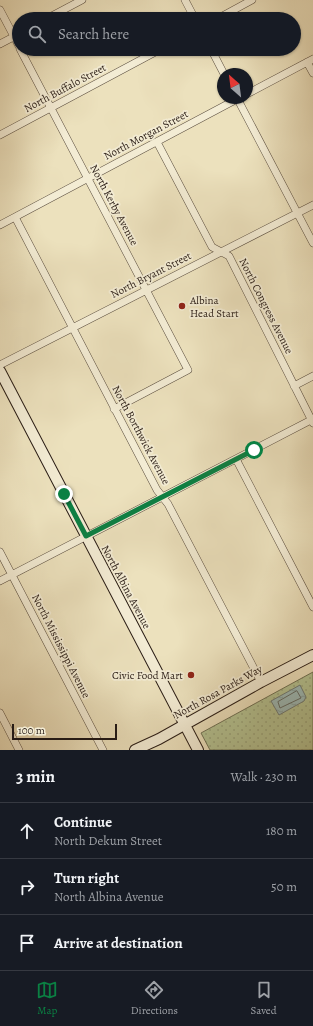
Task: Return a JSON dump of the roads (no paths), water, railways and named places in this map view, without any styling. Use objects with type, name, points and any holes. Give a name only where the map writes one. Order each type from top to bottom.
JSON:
[{"type":"street","points":[[59,12],[82,0]]},
{"type":"street","points":[[184,0],[191,12]]},
{"type":"street","points":[[230,12],[252,0]]},
{"type":"street","points":[[0,10],[12,29]]},
{"type":"street","points":[[0,44],[12,37]]},
{"type":"street","name":"North Kerby Avenue","points":[[24,56],[188,370],[114,408]]},
{"type":"street","name":"North Buffalo Street","points":[[0,135],[148,56]]},
{"type":"street","points":[[215,56],[221,68]]},
{"type":"street","points":[[253,91],[310,61],[313,73]]},
{"type":"street","name":"North Morgan Street","points":[[0,225],[227,104]]},
{"type":"street","points":[[241,104],[313,243]]},
{"type":"street","name":"North Congress Avenue","points":[[157,142],[212,247],[229,256],[312,422]]},
{"type":"street","name":"North Bryant Street","points":[[0,365],[313,205]]},
{"type":"street","name":"North Borthwick Avenue","points":[[15,218],[157,490],[171,511],[261,682]]},
{"type":"street","name":"North Albina Avenue","points":[[0,371],[198,750]]},
{"type":"street","points":[[294,386],[313,376]]},
{"type":"street","points":[[0,581],[236,459],[312,422]]},
{"type":"street","points":[[236,459],[313,607]]},
{"type":"street","name":"North Mississippi Avenue","points":[[0,552],[103,750]]},
{"type":"street","name":"North Rosa Parks Way","points":[[135,750],[313,655]]},
{"type":"street","points":[[0,713],[19,750]]},
{"type":"water","points":[[300,685],[306,697],[304,701],[279,715],[271,701]]},
{"type":"place","name":"Albina Head Start","points":[[182,306]]},
{"type":"place","name":"Civic Food Mart","points":[[191,675]]}]
